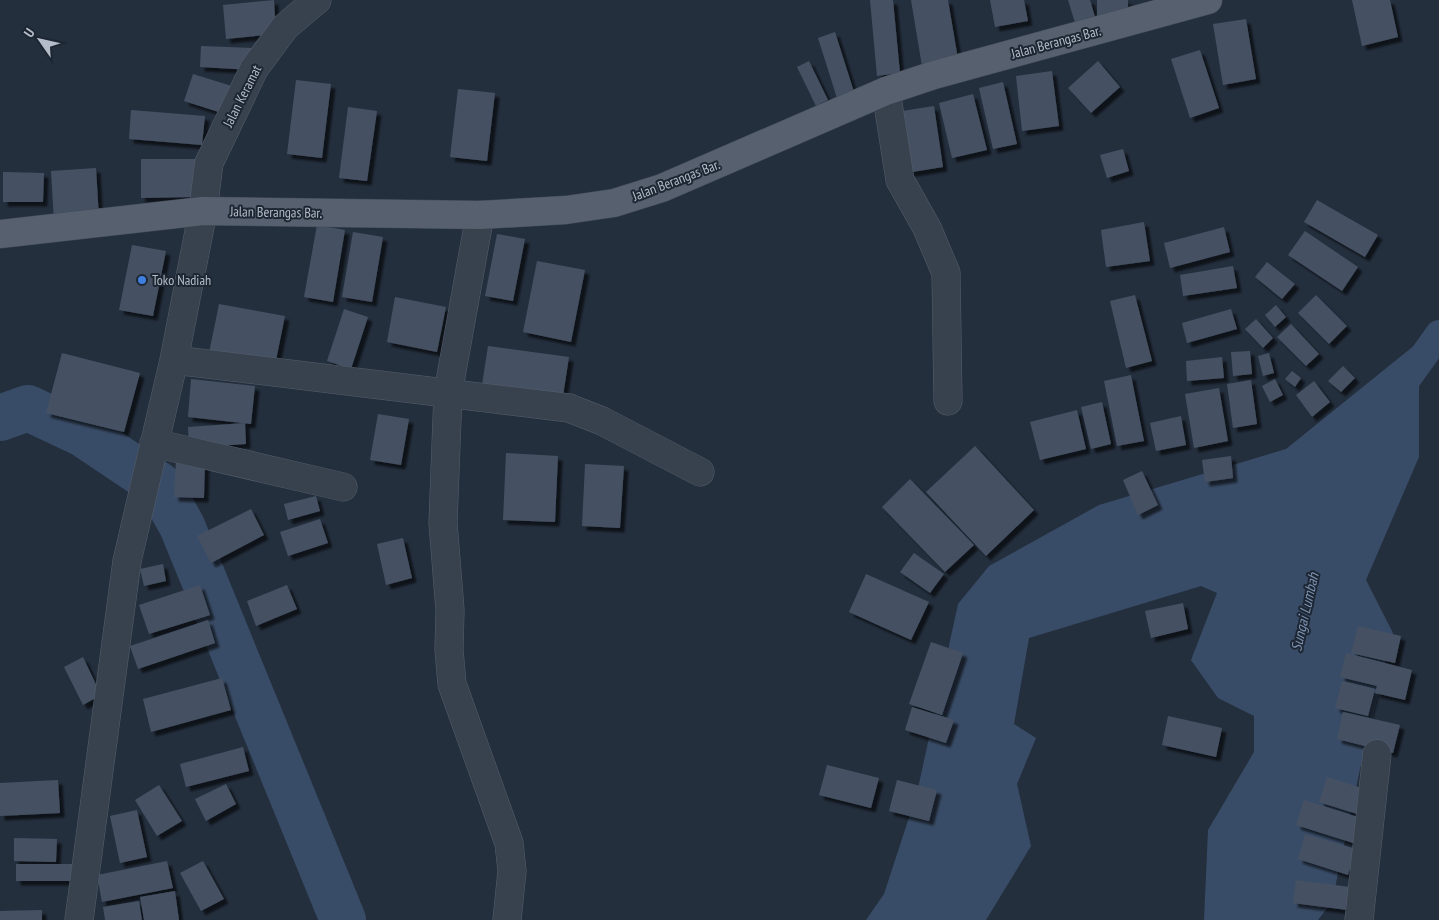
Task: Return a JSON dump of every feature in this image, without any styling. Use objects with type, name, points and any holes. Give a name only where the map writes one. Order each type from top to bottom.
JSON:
[{"type":"main road","name":"Jalan Berangas Bar.","points":[[0,234],[203,211],[480,215],[566,210],[614,203],[662,188],[886,91],[1208,0]]},
{"type":"street","name":"Jalan Keramat","points":[[79,920],[127,561],[174,360],[203,211],[209,163],[254,69],[285,27],[317,0]]},
{"type":"street","points":[[886,91],[900,180],[927,228],[946,273],[948,401]]},
{"type":"street","points":[[480,215],[448,393],[443,523],[450,610],[449,650],[452,684],[509,843],[512,871],[507,920]]},
{"type":"street","points":[[174,360],[569,408],[602,421],[700,472]]},
{"type":"street","points":[[151,456],[343,487]]},
{"type":"street","points":[[1359,920],[1377,754]]},
{"type":"water","points":[[1426,336],[1419,383],[1419,457],[1366,580],[1393,633],[1360,769],[1332,902],[1318,920],[1204,920],[1208,830],[1254,752],[1254,716],[1218,698],[1191,660],[1217,593],[1201,586],[1029,638],[1014,724],[1036,738],[1017,784],[1031,846],[986,920],[866,920],[884,894],[917,793],[958,604],[989,566],[1099,505],[1286,449]]},
{"type":"building","points":[[274,0],[276,34],[226,39],[223,5]]},
{"type":"building","points":[[870,0],[893,0],[900,73],[877,76]]},
{"type":"building","points":[[911,0],[948,0],[958,59],[922,66]]},
{"type":"building","points":[[990,0],[1024,0],[1028,21],[995,27]]},
{"type":"building","points":[[1068,0],[1090,0],[1096,20],[1076,26]]},
{"type":"building","points":[[1097,0],[1128,0],[1128,17],[1097,17]]},
{"type":"building","points":[[1352,0],[1390,0],[1398,37],[1362,46]]},
{"type":"building","points":[[1246,19],[1256,79],[1223,85],[1213,24]]},
{"type":"building","points":[[835,32],[854,92],[837,98],[818,38]]},
{"type":"building","points":[[201,46],[253,48],[252,70],[200,67]]},
{"type":"building","points":[[1200,50],[1219,108],[1190,118],[1171,59]]},
{"type":"building","points":[[809,61],[828,100],[816,106],[797,67]]},
{"type":"building","points":[[1098,61],[1120,87],[1091,113],[1068,88]]},
{"type":"building","points":[[1052,71],[1059,126],[1022,131],[1016,76]]},
{"type":"building","points":[[193,74],[238,88],[228,115],[184,101]]},
{"type":"building","points":[[296,80],[331,84],[322,158],[287,154]]},
{"type":"building","points":[[1003,82],[1017,144],[993,149],[979,88]]},
{"type":"building","points":[[458,89],[495,93],[487,161],[450,157]]},
{"type":"building","points":[[973,94],[987,150],[952,158],[939,103]]},
{"type":"building","points":[[934,106],[943,167],[900,174],[890,113]]},
{"type":"building","points":[[348,107],[377,111],[367,181],[339,178]]},
{"type":"building","points":[[131,110],[205,116],[202,145],[129,139]]},
{"type":"building","points":[[1123,149],[1129,171],[1107,178],[1100,155]]},
{"type":"building","points":[[141,159],[196,159],[195,197],[141,198]]},
{"type":"building","points":[[96,168],[99,218],[54,221],[51,171]]},
{"type":"building","points":[[3,172],[44,173],[43,202],[3,202]]},
{"type":"building","points":[[1317,200],[1378,235],[1365,257],[1304,222]]},
{"type":"building","points":[[1144,222],[1150,261],[1106,267],[1101,230]]},
{"type":"building","points":[[317,225],[345,230],[333,302],[304,297]]},
{"type":"building","points":[[1224,227],[1230,252],[1170,268],[1164,243]]},
{"type":"building","points":[[1305,231],[1358,267],[1342,291],[1288,255]]},
{"type":"building","points":[[353,232],[383,237],[372,302],[342,297]]},
{"type":"building","points":[[497,234],[525,239],[513,301],[485,296]]},
{"type":"building","name":"Toko Nadiah","points":[[132,245],[166,251],[153,316],[119,310]]},
{"type":"building","points":[[537,261],[585,270],[571,342],[523,332]]},
{"type":"building","points":[[1267,262],[1295,284],[1282,299],[1255,277]]},
{"type":"building","points":[[1233,266],[1237,288],[1183,296],[1180,275]]},
{"type":"building","points":[[1135,295],[1152,361],[1126,368],[1110,301]]},
{"type":"building","points":[[1316,295],[1347,326],[1329,344],[1298,313]]},
{"type":"building","points":[[395,297],[446,307],[437,352],[387,342]]},
{"type":"building","points":[[219,304],[285,316],[274,370],[208,358]]},
{"type":"building","points":[[1276,305],[1286,317],[1275,327],[1265,315]]},
{"type":"building","points":[[344,309],[368,317],[351,369],[327,361]]},
{"type":"building","points":[[1231,309],[1237,329],[1187,343],[1182,323]]},
{"type":"building","points":[[1256,319],[1273,338],[1263,348],[1245,329]]},
{"type":"building","points":[[1291,324],[1319,354],[1306,366],[1277,337]]},
{"type":"building","points":[[488,346],[569,357],[563,396],[482,385]]},
{"type":"building","points":[[1250,351],[1252,374],[1233,376],[1231,352]]},
{"type":"building","points":[[62,353],[140,373],[124,432],[46,413]]},
{"type":"building","points":[[1269,353],[1274,373],[1263,376],[1258,356]]},
{"type":"building","points":[[1222,357],[1224,378],[1187,381],[1186,361]]},
{"type":"building","points":[[1343,366],[1355,378],[1341,392],[1328,381]]},
{"type":"building","points":[[1292,371],[1301,378],[1295,387],[1285,379]]},
{"type":"building","points":[[1131,375],[1144,441],[1117,446],[1104,381]]},
{"type":"building","points":[[191,379],[255,386],[251,424],[188,417]]},
{"type":"building","points":[[1275,379],[1283,395],[1270,402],[1262,386]]},
{"type":"building","points":[[1251,380],[1257,424],[1233,428],[1227,384]]},
{"type":"building","points":[[1314,381],[1330,402],[1312,417],[1296,395]]},
{"type":"building","points":[[1219,388],[1228,441],[1194,448],[1185,394]]},
{"type":"building","points":[[1102,402],[1111,444],[1091,449],[1081,407]]},
{"type":"building","points":[[1077,410],[1086,449],[1040,460],[1030,422]]},
{"type":"building","points":[[378,414],[409,419],[401,465],[370,460]]},
{"type":"building","points":[[1181,416],[1186,445],[1156,451],[1150,423]]},
{"type":"building","points":[[245,423],[246,444],[189,448],[188,427]]},
{"type":"building","points":[[975,446],[1034,510],[986,556],[926,492]]},
{"type":"building","points":[[506,453],[558,456],[555,522],[503,520]]},
{"type":"building","points":[[1231,456],[1233,478],[1205,482],[1202,460]]},
{"type":"building","points":[[176,460],[205,461],[204,498],[174,497]]},
{"type":"building","points":[[585,464],[624,466],[620,528],[582,526]]},
{"type":"building","points":[[1142,471],[1158,505],[1138,515],[1123,480]]},
{"type":"building","points":[[910,479],[974,545],[945,572],[882,507]]},
{"type":"building","points":[[316,496],[320,511],[288,520],[284,504]]},
{"type":"building","points":[[251,509],[264,535],[211,563],[197,536]]},
{"type":"building","points":[[320,519],[328,543],[288,556],[280,532]]},
{"type":"building","points":[[403,538],[412,578],[386,585],[377,544]]},
{"type":"building","points":[[914,553],[944,574],[930,593],[900,572]]},
{"type":"building","points":[[163,564],[166,581],[144,586],[140,569]]},
{"type":"building","points":[[866,574],[929,602],[911,640],[849,612]]},
{"type":"building","points":[[200,585],[210,615],[149,634],[139,605]]},
{"type":"building","points":[[287,585],[297,609],[256,626],[247,601]]},
{"type":"building","points":[[1183,603],[1188,629],[1151,638],[1145,611]]},
{"type":"building","points":[[208,620],[215,643],[138,669],[130,646]]},
{"type":"building","points":[[1358,626],[1401,636],[1395,663],[1351,653]]},
{"type":"building","points":[[931,642],[963,653],[942,715],[909,704]]},
{"type":"building","points":[[1346,653],[1412,670],[1405,700],[1375,693],[1377,686],[1340,677]]},
{"type":"building","points":[[83,657],[101,695],[83,705],[64,667]]},
{"type":"building","points":[[222,678],[231,710],[151,732],[143,699]]},
{"type":"building","points":[[1342,681],[1375,689],[1368,716],[1335,708]]},
{"type":"building","points":[[912,707],[954,720],[946,743],[905,730]]},
{"type":"building","points":[[1343,712],[1400,725],[1393,753],[1337,739]]},
{"type":"building","points":[[1168,716],[1222,728],[1216,757],[1162,745]]},
{"type":"building","points":[[243,747],[249,771],[186,787],[180,764]]},
{"type":"building","points":[[827,765],[879,778],[871,808],[819,795]]},
{"type":"building","points":[[1327,777],[1368,790],[1360,815],[1319,802]]},
{"type":"building","points":[[58,780],[60,813],[0,816],[0,783]]},
{"type":"building","points":[[897,780],[937,790],[929,821],[889,811]]},
{"type":"building","points":[[226,784],[236,804],[206,821],[195,799]]},
{"type":"building","points":[[159,785],[182,821],[157,836],[135,800]]},
{"type":"building","points":[[1304,800],[1361,818],[1353,843],[1296,825]]},
{"type":"building","points":[[137,810],[147,857],[120,863],[110,816]]},
{"type":"building","points":[[1305,834],[1356,849],[1348,875],[1298,859]]},
{"type":"building","points":[[14,838],[57,839],[56,862],[14,861]]},
{"type":"building","points":[[167,861],[173,888],[102,902],[97,875]]},
{"type":"building","points":[[203,861],[224,899],[201,911],[180,873]]},
{"type":"building","points":[[16,864],[73,864],[72,881],[16,881]]},
{"type":"building","points":[[1296,880],[1350,887],[1347,910],[1293,903]]},
{"type":"building","points":[[175,891],[179,920],[144,920],[140,897]]},
{"type":"building","points":[[139,901],[142,920],[105,920],[103,907]]},
{"type":"building","points":[[42,910],[42,920],[0,920],[0,911]]},
{"type":"waterway","name":"Sungai Lumbah","points":[[1402,386],[1439,334]]},
{"type":"waterway","points":[[0,418],[28,408],[83,434],[159,485],[182,526],[343,920]]},
{"type":"place","name":"Toko Nadiah","points":[[142,280]]}]
